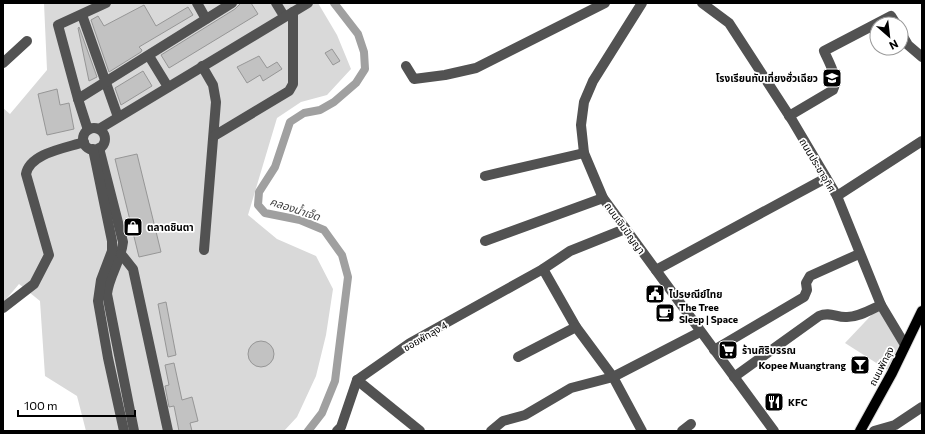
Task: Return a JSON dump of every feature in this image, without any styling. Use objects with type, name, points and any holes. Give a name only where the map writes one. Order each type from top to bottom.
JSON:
[{"type":"main road","name":"ถนนพัทลุง","points":[[860,431],[922,311]]},
{"type":"street","points":[[88,130],[58,25],[106,3]]},
{"type":"street","points":[[197,3],[206,19]]},
{"type":"street","points":[[78,99],[232,3]]},
{"type":"street","points":[[214,136],[289,91],[293,84],[289,14],[276,3]]},
{"type":"street","points":[[98,129],[105,136],[104,143],[96,149],[87,147],[84,142],[84,135],[88,130],[98,129],[308,3]]},
{"type":"street","points":[[406,66],[414,79],[446,75],[476,68],[604,3]]},
{"type":"street","name":"ถนนเจิมปัญญา","points":[[642,3],[593,82],[584,102],[581,126],[584,153],[603,198],[624,229],[656,270],[774,431]]},
{"type":"street","name":"ถนนประชาอุทิศ","points":[[702,3],[730,23],[789,116],[837,196],[847,217],[859,254],[881,305],[905,345]]},
{"type":"street","points":[[82,15],[104,82],[118,117]]},
{"type":"street","points":[[789,116],[833,90],[836,85],[824,51],[869,27]]},
{"type":"street","points":[[3,63],[27,41]]},
{"type":"street","points":[[909,46],[922,57]]},
{"type":"street","points":[[149,56],[168,87]]},
{"type":"street","points":[[202,66],[213,85],[216,102],[204,250]]},
{"type":"street","points":[[837,196],[922,141]]},
{"type":"street","points":[[3,308],[34,284],[42,273],[50,255],[26,174],[28,168],[31,163],[45,155],[84,142]]},
{"type":"street","points":[[96,149],[123,242],[121,254],[106,278]]},
{"type":"street","points":[[96,149],[112,241],[112,251],[106,278],[98,302],[134,431]]},
{"type":"street","points":[[485,176],[584,153]]},
{"type":"street","points":[[656,270],[826,178]]},
{"type":"street","points":[[485,241],[603,198]]},
{"type":"street","name":"ซอยพัทลุง 4","points":[[357,380],[410,343],[544,270],[570,251],[624,229]]},
{"type":"street","points":[[121,254],[133,269],[168,431]]},
{"type":"street","points":[[714,350],[804,297],[806,283],[810,276],[859,254]]},
{"type":"street","points":[[544,270],[576,327],[612,377],[642,431]]},
{"type":"street","points":[[734,378],[825,313],[845,318],[853,317],[881,305]]},
{"type":"street","points":[[518,356],[576,327]]},
{"type":"street","points":[[491,431],[504,421],[524,415],[571,388],[612,377],[700,332]]},
{"type":"street","points":[[113,356],[124,431]]},
{"type":"street","points":[[337,431],[341,427],[357,380],[420,431]]},
{"type":"street","points":[[875,431],[895,425],[922,407]]},
{"type":"street","points":[[682,431],[691,424]]},
{"type":"shaded area","name":"ตลาดชินตา","points":[[44,3],[318,3],[337,35],[351,69],[327,95],[301,102],[277,118],[248,215],[277,239],[316,256],[333,289],[326,335],[316,376],[297,417],[284,431],[86,431],[77,396],[45,376],[40,301],[19,284],[3,303],[3,108],[10,114],[47,70]]},
{"type":"shaded area","points":[[881,305],[905,345],[892,373],[845,343]]},
{"type":"building","points":[[241,3],[251,3],[258,14],[169,68],[161,55],[235,9]]},
{"type":"building","points":[[144,5],[156,26],[188,7],[193,15],[139,47],[142,50],[141,52],[109,72],[91,20],[98,16],[104,26]]},
{"type":"building","points":[[79,27],[97,77],[89,81],[78,28]]},
{"type":"building","points":[[332,49],[340,61],[333,65],[325,53]]},
{"type":"building","points":[[259,56],[267,68],[277,62],[282,69],[263,81],[260,75],[247,83],[237,67]]},
{"type":"building","points":[[143,71],[152,86],[121,105],[115,88]]},
{"type":"building","points":[[57,89],[60,105],[69,103],[74,129],[47,135],[38,94]]},
{"type":"building","points":[[137,154],[161,252],[139,257],[115,159]]},
{"type":"building","points":[[166,302],[176,355],[168,357],[158,304]]},
{"type":"building","points":[[261,341],[270,345],[274,354],[270,363],[261,367],[252,363],[248,354],[252,345]]},
{"type":"building","points":[[174,363],[182,400],[192,397],[198,421],[190,423],[192,431],[179,431],[174,406],[169,407],[165,386],[169,385],[165,365]]},
{"type":"waterway","name":"คลองน้ำเจ็ด","points":[[308,431],[322,413],[335,381],[348,277],[342,255],[324,230],[300,220],[265,213],[258,205],[259,192],[275,167],[290,122],[304,113],[320,110],[334,102],[356,83],[365,69],[364,52],[358,34],[334,3]]},
{"type":"place","name":"โรงเรียนทับเที่ยงฮั่วเฉียว","points":[[832,78]]},
{"type":"place","name":"ตลาดชินตา","points":[[133,227]]},
{"type":"place","name":"ไปรษณีย์ไทย","points":[[655,294]]},
{"type":"place","name":"The Tree Sleep | Space","points":[[665,313]]},
{"type":"place","name":"ร้านศิริบรรณ","points":[[728,350]]},
{"type":"place","name":"Kopee Muangtrang","points":[[860,365]]},
{"type":"place","name":"KFC","points":[[774,402]]}]
